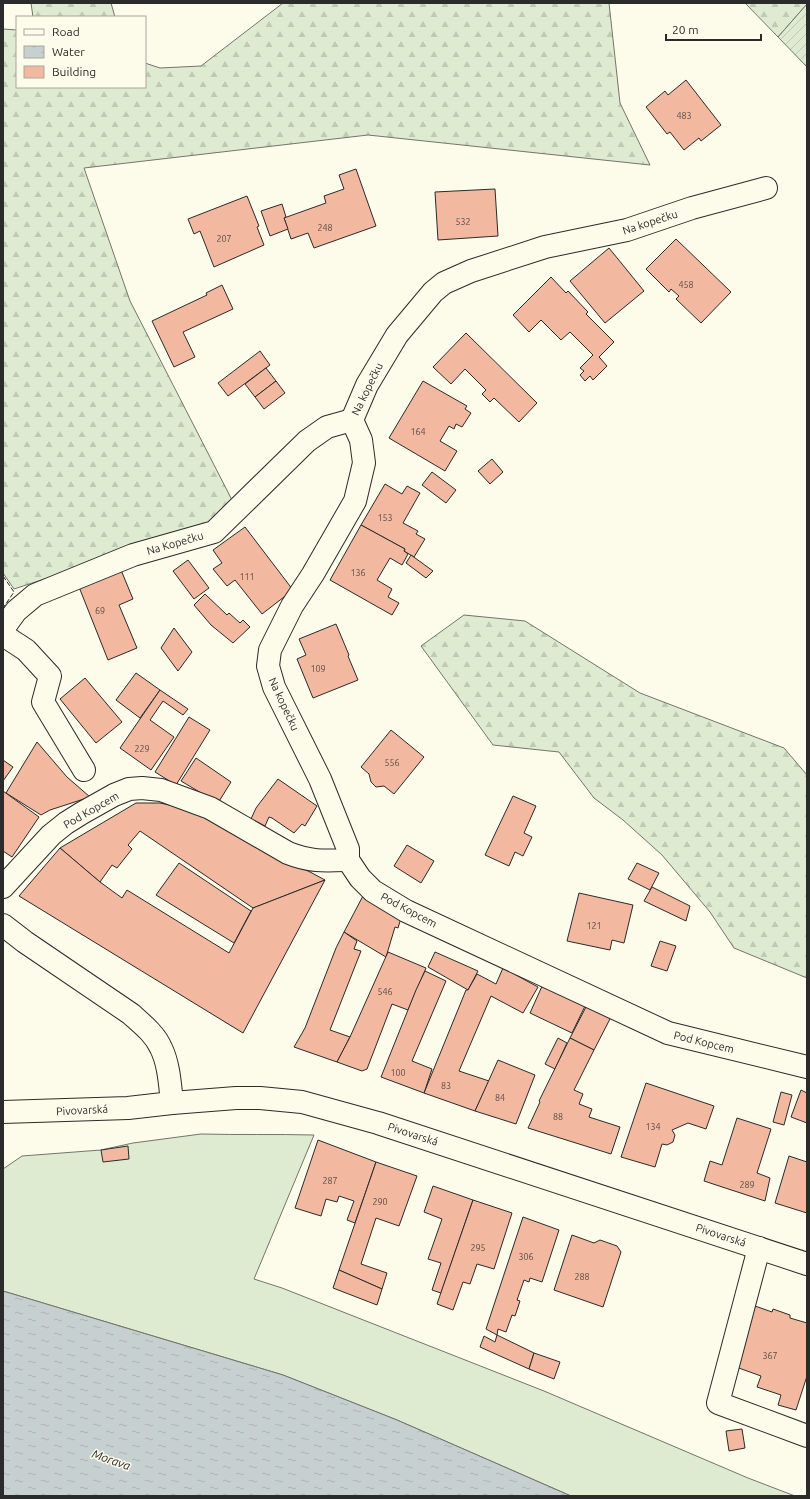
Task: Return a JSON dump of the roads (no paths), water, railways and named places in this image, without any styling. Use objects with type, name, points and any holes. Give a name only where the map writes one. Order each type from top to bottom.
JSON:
[{"type":"street","name":"Na kopečku","points":[[348,860],[348,849],[320,779],[274,687],[268,666],[270,650],[292,606],[313,574],[355,502],[364,463],[361,440],[352,420],[367,385],[397,335],[433,292],[444,283],[471,271],[545,247],[627,230],[692,208],[766,188]]},
{"type":"street","name":"Na Kopečku","points":[[3,629],[16,611],[35,595],[133,556],[214,532],[307,441],[327,427],[352,420]]},
{"type":"street","points":[[3,635],[26,650],[50,676],[43,702],[84,770]]},
{"type":"street","name":"Pod Kopcem","points":[[3,887],[41,844],[66,823],[114,795],[129,789],[142,788],[161,790],[210,808],[288,853],[302,858],[320,861],[348,860],[360,878],[373,891],[406,911],[668,1033],[807,1067]]},
{"type":"street","points":[[3,925],[25,942],[131,1014],[144,1026],[162,1048],[166,1061],[172,1103]]},
{"type":"street","name":"Pivovarská","points":[[3,1112],[128,1108],[236,1098],[260,1098],[302,1102],[386,1125],[807,1264]]},
{"type":"street","points":[[759,1248],[718,1403],[807,1436]]},
{"type":"water","name":"Morava","points":[[3,1291],[283,1375],[397,1420],[571,1496],[3,1496]]}]
